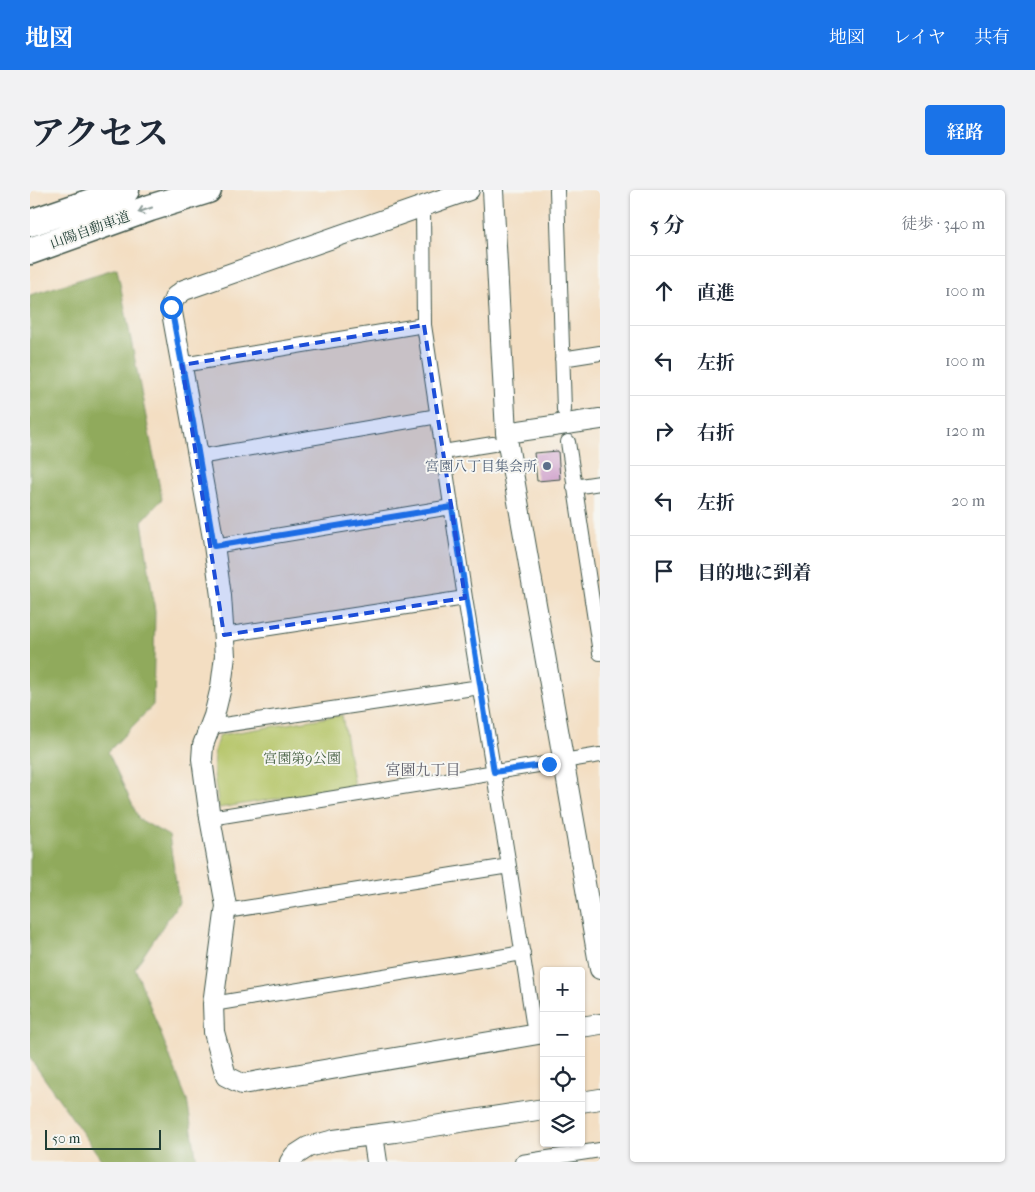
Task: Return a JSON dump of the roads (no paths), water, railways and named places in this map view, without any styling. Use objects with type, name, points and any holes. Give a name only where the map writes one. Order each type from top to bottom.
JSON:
[{"type":"highway","name":"山陽自動車道","points":[[30,223],[126,190]]},
{"type":"highway","name":"山陽自動車道","points":[[30,251],[150,208],[208,190]]},
{"type":"street","points":[[423,206],[424,325],[465,598],[523,953],[539,1034],[242,1084],[226,1076],[214,1032],[213,1004],[226,906],[210,818],[202,759],[202,745],[210,727],[221,687],[225,656],[221,596],[199,457],[171,307],[175,297],[184,290],[423,206],[469,190]]},
{"type":"street","points":[[493,190],[503,399],[500,438],[564,761],[600,969]]},
{"type":"street","points":[[557,190],[564,410]]},
{"type":"street","points":[[182,365],[424,325]]},
{"type":"street","points":[[562,359],[600,353]]},
{"type":"street","points":[[199,457],[438,416]]},
{"type":"street","points":[[443,452],[500,438],[600,418]]},
{"type":"street","points":[[568,442],[574,488],[594,573],[600,653]]},
{"type":"street","points":[[574,488],[600,483]]},
{"type":"street","points":[[214,546],[452,507]]},
{"type":"street","points":[[224,635],[465,598]]},
{"type":"street","points":[[210,727],[480,687]]},
{"type":"street","points":[[210,818],[600,755]]},
{"type":"street","points":[[226,911],[509,866]]},
{"type":"street","points":[[213,1004],[523,953]]},
{"type":"street","points":[[585,1026],[600,1024]]},
{"type":"street","points":[[585,1101],[600,1099]]},
{"type":"street","points":[[290,1162],[294,1156],[308,1147],[334,1140],[540,1110]]},
{"type":"street","points":[[373,1134],[377,1162]]},
{"type":"street","points":[[522,1162],[600,1150]]},
{"type":"place","name":"宮園八丁目集会所","points":[[547,466]]},
{"type":"district","name":"宮園九丁目","points":[[423,770]]},
{"type":"park label","name":"宮園第9公園","points":[[302,758]]}]
